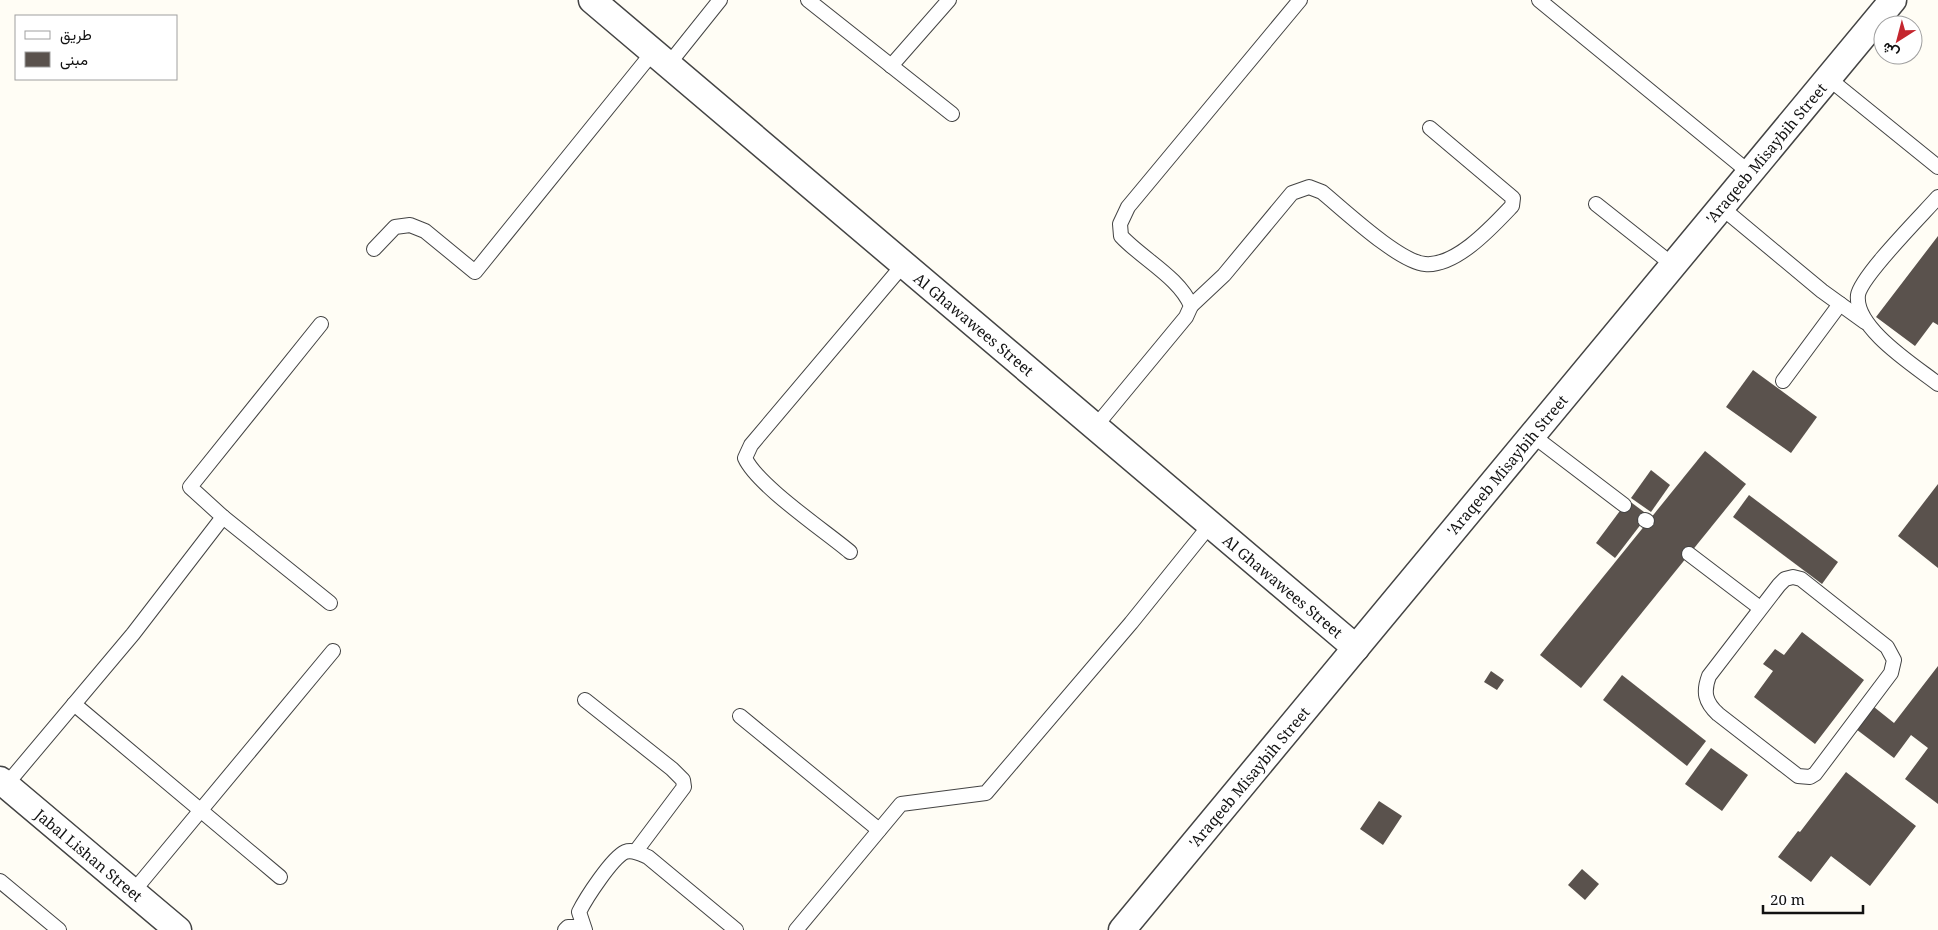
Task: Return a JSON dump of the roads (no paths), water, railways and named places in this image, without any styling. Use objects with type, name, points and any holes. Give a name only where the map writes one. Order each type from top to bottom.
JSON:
[{"type":"street","name":"Al Ghawawees Street","points":[[592,0],[1356,648]]},
{"type":"street","name":"'Araqeeb Misaybih Street","points":[[1122,930],[1893,0]]},
{"type":"street","name":"Jabal Lishan Street","points":[[3,783],[178,930]]},
{"type":"lane","points":[[374,249],[395,227],[410,225],[425,230],[474,272],[661,59],[720,0]]},
{"type":"lane","points":[[808,0],[952,114]]},
{"type":"lane","points":[[891,66],[949,0]]},
{"type":"lane","points":[[1191,306],[1188,298],[1178,286],[1121,236],[1120,224],[1128,207],[1300,0]]},
{"type":"lane","points":[[1539,0],[1750,173]]},
{"type":"lane","points":[[1828,78],[1938,167]]},
{"type":"lane","points":[[1095,427],[1186,317],[1191,306],[1224,275],[1292,193],[1309,187],[1322,192],[1408,259],[1426,265],[1445,260],[1465,250],[1512,206],[1513,198],[1430,128]]},
{"type":"lane","points":[[1868,324],[1860,310],[1858,294],[1867,278],[1938,197]]},
{"type":"lane","points":[[1596,204],[1673,266]]},
{"type":"lane","points":[[1721,207],[1840,304],[1868,324],[1891,348],[1938,384]]},
{"type":"lane","points":[[850,552],[769,487],[750,468],[745,458],[751,445],[903,265]]},
{"type":"lane","points":[[1783,381],[1840,304]]},
{"type":"lane","points":[[321,324],[190,488],[330,603]]},
{"type":"lane","points":[[1532,435],[1624,505]]},
{"type":"lane","points":[[3,783],[74,704],[133,634],[223,517]]},
{"type":"lane","points":[[796,930],[901,804],[986,793],[1131,623],[1210,525]]},
{"type":"lane","points":[[1689,554],[1760,608]]},
{"type":"lane","points":[[1793,577],[1801,579],[1892,653],[1894,667],[1891,673],[1815,774],[1810,777],[1798,776],[1718,714],[1705,697],[1705,686],[1709,676],[1760,608],[1785,579],[1793,577]]},
{"type":"lane","points":[[132,893],[333,651]]},
{"type":"lane","points":[[585,700],[672,769],[682,780],[684,787],[675,801],[636,851]]},
{"type":"lane","points":[[74,704],[280,877]]},
{"type":"lane","points":[[740,716],[879,830]]},
{"type":"lane","points":[[565,930],[568,928],[584,928],[579,912],[585,901],[614,863],[625,852],[636,851],[648,856],[736,930]]},
{"type":"lane","points":[[0,881],[59,930]]}]
